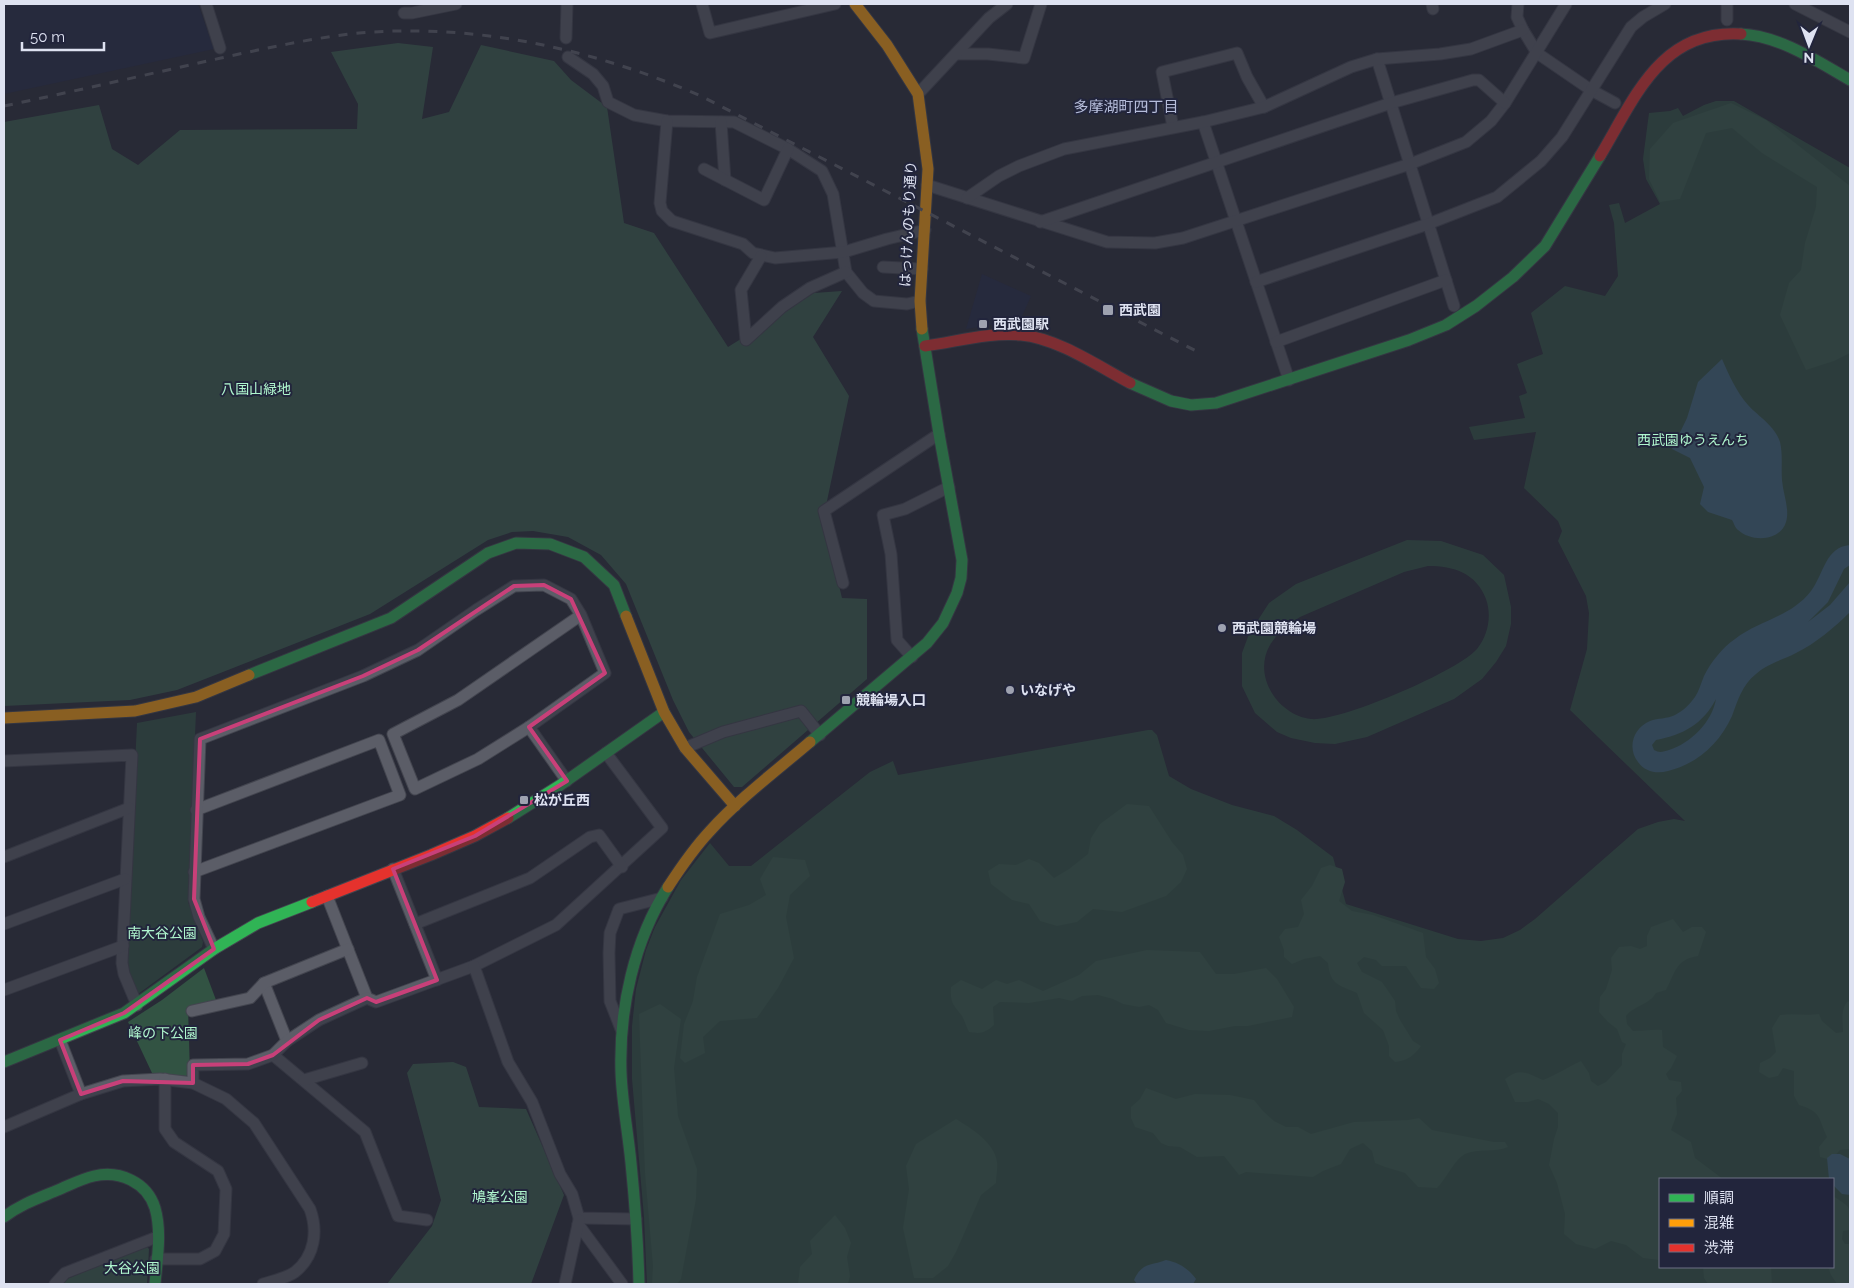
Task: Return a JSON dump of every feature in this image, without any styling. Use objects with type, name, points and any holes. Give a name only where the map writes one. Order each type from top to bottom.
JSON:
[{"type":"street","points":[[206,4],[220,48]]},
{"type":"street","points":[[404,13],[456,4]]},
{"type":"street","points":[[566,4],[566,38]]},
{"type":"street","points":[[702,4],[710,33],[835,4]]},
{"type":"street","name":"はっけんのもり通り","points":[[639,1284],[636,1219],[622,1083],[622,1031],[628,982],[644,932],[681,867],[707,833],[927,643],[940,628],[951,609],[960,585],[961,554],[921,321],[920,301],[928,169],[918,94],[888,45],[855,4]]},
{"type":"street","points":[[918,94],[989,18],[1007,4]]},
{"type":"street","points":[[956,54],[988,54],[1024,58],[1041,4]]},
{"type":"street","points":[[1518,4],[1517,18],[1537,53],[1591,90],[1615,103]]},
{"type":"street","points":[[927,185],[1107,242],[1140,244],[1176,239],[1410,164],[1466,142],[1491,122],[1505,103],[1566,4]]},
{"type":"street","points":[[1256,282],[1468,210],[1497,197],[1541,161],[1562,137],[1631,27],[1643,16],[1665,4]]},
{"type":"street","points":[[1727,4],[1727,20]]},
{"type":"street","points":[[1795,4],[1818,9],[1850,32]]},
{"type":"street","points":[[967,198],[999,176],[1042,157],[1089,144],[1203,122],[1264,107],[1351,68],[1377,59],[1440,54],[1471,49],[1523,30]]},
{"type":"street","points":[[925,346],[1004,334],[1034,336],[1161,398],[1191,405],[1222,401],[1409,340],[1446,325],[1476,306],[1513,278],[1544,246],[1556,230],[1650,73],[1661,60],[1679,46],[1700,35],[1712,32],[1749,32],[1773,40],[1850,80]]},
{"type":"street","points":[[1173,127],[1162,72],[1237,54],[1247,77],[1264,107]]},
{"type":"street","points":[[568,57],[593,74],[603,86],[608,102],[634,115],[667,122],[734,122],[788,149],[822,171],[833,194],[846,272],[862,293],[874,301],[907,304],[920,301]]},
{"type":"street","points":[[1377,59],[1454,306]]},
{"type":"street","points":[[1040,222],[1391,103],[1473,80],[1479,80],[1505,103]]},
{"type":"street","points":[[667,122],[660,203],[662,211],[672,221],[744,244],[753,253],[761,256],[775,258],[844,252],[925,230]]},
{"type":"street","points":[[720,122],[725,180]]},
{"type":"street","points":[[1203,122],[1289,380]]},
{"type":"street","points":[[704,169],[764,200],[788,149]]},
{"type":"street","points":[[761,256],[741,290],[746,340],[782,307],[810,288],[846,272]]},
{"type":"street","points":[[883,267],[922,269]]},
{"type":"street","points":[[1276,342],[1446,280]]},
{"type":"street","points":[[843,583],[824,511],[939,434]]},
{"type":"street","points":[[912,656],[897,640],[891,554],[882,515],[905,508],[949,487]]},
{"type":"street","points":[[4,718],[135,712],[196,697],[391,618],[488,553],[516,543],[550,544],[584,557],[614,585],[664,712],[686,748],[736,806]]},
{"type":"street","points":[[214,949],[199,917],[194,899],[200,739],[363,676],[410,654],[514,586],[544,586],[571,599],[581,615],[605,672],[529,727],[478,758],[415,789],[393,734],[458,700],[581,615]]},
{"type":"street","points":[[686,748],[723,732],[801,711],[820,735]]},
{"type":"street","points":[[4,1062],[118,1016],[137,1005],[214,949],[258,923],[474,836],[534,803],[664,712]]},
{"type":"street","points":[[529,727],[567,781]]},
{"type":"street","points":[[194,872],[400,795],[379,740],[196,810]]},
{"type":"street","points":[[326,896],[367,998],[376,1002],[474,966],[556,925],[622,867],[662,828],[606,753]]},
{"type":"street","points":[[4,761],[132,755],[123,946],[124,974],[137,1005]]},
{"type":"street","points":[[4,857],[129,808]]},
{"type":"street","points":[[415,924],[530,878],[590,836],[599,835],[622,867]]},
{"type":"street","points":[[393,869],[437,980]]},
{"type":"street","points":[[4,924],[125,880]]},
{"type":"street","points":[[622,1031],[610,1001],[610,933],[619,909],[662,898]]},
{"type":"street","points":[[4,990],[123,946]]},
{"type":"street","points":[[192,1011],[250,998],[264,983],[348,949]]},
{"type":"street","points":[[474,966],[508,1062],[532,1102],[560,1174],[572,1194],[579,1221],[622,1284]]},
{"type":"street","points":[[264,983],[287,1041]]},
{"type":"street","points":[[193,1083],[193,1065],[248,1064],[273,1055],[287,1041],[319,1020],[367,998]]},
{"type":"street","points":[[60,1040],[81,1094]]},
{"type":"street","points":[[273,1055],[365,1132],[398,1216],[427,1220]]},
{"type":"street","points":[[304,1080],[362,1063]]},
{"type":"street","points":[[4,1127],[81,1094],[123,1080],[165,1080],[193,1083],[226,1099],[254,1123],[310,1209],[314,1222],[315,1236],[310,1255],[295,1273],[263,1284]]},
{"type":"street","points":[[156,1259],[200,1259],[215,1251],[224,1234],[226,1189],[218,1171],[174,1142],[165,1129],[165,1080]]},
{"type":"street","points":[[4,1218],[20,1204],[96,1174],[122,1175],[133,1181],[152,1200],[157,1214],[155,1284]]},
{"type":"street","points":[[579,1221],[636,1219]]},
{"type":"street","points":[[565,1284],[579,1221]]},
{"type":"street","points":[[55,1284],[65,1272],[157,1237]]},
{"type":"highlighted area","points":[[544,585],[571,599],[605,673],[529,727],[567,781],[475,836],[393,869],[437,980],[376,1002],[367,998],[319,1020],[273,1055],[248,1064],[193,1065],[193,1083],[123,1081],[81,1094],[60,1040],[124,1013],[214,949],[194,899],[200,739],[363,676],[418,650],[514,586]]},
{"type":"shaded area","points":[[4,4],[198,4],[214,49],[4,94]]},
{"type":"shaded area","points":[[982,274],[1031,296],[1019,323],[1004,323],[966,329]]},
{"type":"shaded area","points":[[1722,359],[1740,394],[1748,405],[1771,426],[1780,442],[1782,480],[1787,517],[1783,529],[1765,538],[1750,537],[1737,529],[1732,520],[1708,512],[1700,504],[1704,487],[1690,458],[1672,449],[1687,418],[1698,382]]},
{"type":"shaded area","points":[[1850,545],[1850,565],[1844,569],[1828,602],[1808,622],[1830,605],[1850,582],[1850,612],[1811,645],[1765,667],[1751,678],[1741,693],[1727,726],[1714,743],[1698,758],[1679,768],[1664,772],[1656,772],[1644,768],[1635,757],[1632,745],[1639,728],[1650,721],[1675,715],[1686,707],[1695,697],[1704,676],[1721,651],[1745,633],[1785,613],[1803,600],[1811,591],[1830,556],[1842,547]],"holes":[[[1716,699],[1714,708],[1705,723],[1685,742],[1665,751],[1659,752],[1654,750],[1652,745],[1656,740],[1675,735],[1691,727],[1705,715]]]},
{"type":"shaded area","points":[[1832,1154],[1840,1154],[1850,1159],[1850,1195],[1842,1194],[1834,1186],[1834,1178],[1829,1178],[1827,1158]]},
{"type":"shaded area","points":[[1166,1260],[1187,1269],[1196,1279],[1193,1284],[1137,1284],[1134,1280],[1144,1267]]},
{"type":"green space","name":"八国山緑地","points":[[398,43],[433,47],[422,119],[449,112],[481,45],[554,61],[571,80],[607,107],[624,223],[654,233],[728,347],[814,293],[842,291],[813,337],[849,396],[823,520],[842,598],[867,599],[867,679],[742,787],[734,787],[689,732],[673,700],[626,584],[601,555],[568,537],[533,531],[512,532],[488,540],[370,614],[177,690],[130,700],[4,706],[4,122],[99,105],[112,149],[138,165],[180,130],[357,129],[358,104],[331,52]]},
{"type":"green space","name":"西武園ゆうえんち","points":[[1716,101],[1734,101],[1850,168],[1850,1284],[647,1284],[644,1217],[632,1079],[632,1026],[636,989],[646,950],[655,927],[681,880],[710,843],[729,866],[751,866],[870,772],[893,761],[898,775],[1152,730],[1157,735],[1169,776],[1191,789],[1232,805],[1274,816],[1297,830],[1333,857],[1346,904],[1458,939],[1481,941],[1503,938],[1520,930],[1638,829],[1674,819],[1685,821],[1570,710],[1587,649],[1589,613],[1586,596],[1558,541],[1562,531],[1558,521],[1524,488],[1536,432],[1474,440],[1469,427],[1525,418],[1519,396],[1527,393],[1517,364],[1543,354],[1531,313],[1565,286],[1605,296],[1618,276],[1614,223],[1609,205],[1619,203],[1625,223],[1660,204],[1646,179],[1643,159],[1649,113],[1670,111],[1678,108],[1683,116]]},
{"type":"green space","points":[[1731,103],[1766,120],[1850,186],[1850,353],[1834,361],[1806,370],[1780,315],[1789,283],[1801,270],[1805,243],[1816,207],[1817,187],[1762,153],[1732,128],[1706,133],[1680,199],[1660,202],[1649,179],[1650,149],[1673,123]]},
{"type":"green space","points":[[1407,540],[1441,541],[1483,555],[1504,575],[1511,607],[1511,624],[1506,646],[1482,679],[1454,699],[1367,737],[1335,744],[1315,743],[1291,738],[1277,732],[1255,713],[1242,686],[1242,653],[1249,634],[1269,603],[1296,584]],"holes":[[[1428,566],[1438,566],[1463,573],[1470,577],[1482,590],[1488,605],[1489,619],[1484,638],[1477,649],[1447,670],[1424,682],[1371,704],[1326,718],[1311,719],[1299,716],[1279,702],[1271,692],[1266,681],[1264,669],[1265,657],[1270,645],[1284,629],[1300,617],[1404,572]]]},
{"type":"green space","name":"南大谷公園","points":[[196,712],[188,902],[203,942],[202,947],[138,994],[128,972],[126,962],[137,723]]},
{"type":"green space","points":[[1127,804],[1149,806],[1172,842],[1183,855],[1187,869],[1181,882],[1166,896],[1122,912],[1093,909],[1077,922],[1057,926],[1040,921],[1029,904],[1012,900],[991,884],[988,871],[999,864],[1016,865],[1029,859],[1039,863],[1054,878],[1088,854],[1091,838],[1100,824]]},
{"type":"green space","points":[[773,857],[805,860],[810,876],[790,895],[786,917],[794,958],[778,988],[757,1018],[720,1021],[703,1037],[705,1053],[685,1063],[680,1058],[684,1024],[693,1001],[697,977],[720,914],[749,905],[766,895],[760,879]]},
{"type":"green space","points":[[1330,865],[1342,869],[1345,882],[1339,901],[1352,911],[1373,915],[1423,933],[1426,957],[1435,969],[1439,983],[1434,989],[1421,988],[1406,966],[1382,966],[1376,960],[1364,957],[1357,963],[1362,972],[1382,982],[1395,1001],[1396,1011],[1400,1020],[1413,1041],[1421,1046],[1416,1053],[1406,1059],[1395,1062],[1389,1056],[1389,1046],[1383,1030],[1364,1013],[1357,993],[1340,986],[1333,980],[1328,963],[1320,956],[1304,959],[1292,964],[1284,957],[1284,950],[1279,937],[1285,929],[1298,927],[1304,914],[1301,900],[1312,886],[1321,868]]},
{"type":"green space","points":[[1673,919],[1683,932],[1692,927],[1702,927],[1706,932],[1698,956],[1685,960],[1677,968],[1666,990],[1656,993],[1650,1000],[1626,1016],[1627,1024],[1633,1031],[1662,1030],[1663,1047],[1677,1056],[1666,1074],[1669,1080],[1681,1082],[1682,1091],[1676,1098],[1677,1114],[1671,1130],[1691,1142],[1695,1158],[1722,1178],[1659,1178],[1659,1260],[1643,1258],[1626,1245],[1611,1241],[1595,1249],[1576,1244],[1564,1234],[1565,1214],[1557,1183],[1549,1165],[1558,1127],[1558,1113],[1549,1104],[1538,1099],[1528,1102],[1515,1102],[1505,1079],[1515,1073],[1524,1072],[1543,1080],[1581,1061],[1589,1073],[1591,1081],[1598,1086],[1606,1082],[1622,1065],[1622,1054],[1626,1044],[1622,1042],[1617,1029],[1599,1012],[1600,997],[1606,989],[1612,970],[1611,958],[1619,947],[1631,946],[1640,949],[1647,946],[1647,936],[1651,927]]},
{"type":"green space","points":[[1147,950],[1200,952],[1216,974],[1234,974],[1266,968],[1277,979],[1294,1007],[1292,1017],[1248,1026],[1235,1026],[1209,1031],[1189,1030],[1166,1023],[1158,1010],[1149,1005],[1139,1007],[1123,1004],[1098,995],[1082,996],[1072,1001],[1059,998],[1029,1003],[1000,1002],[993,1007],[994,1025],[983,1032],[977,1033],[969,1032],[951,997],[951,987],[961,980],[982,989],[996,980],[1007,984],[1019,980],[1043,991],[1079,975],[1096,961]]},
{"type":"green space","name":"峰の下公園","points":[[204,968],[216,1000],[188,1007],[190,1073],[186,1076],[152,1073],[128,1022],[162,1000]]},
{"type":"green space","points":[[1848,1001],[1850,1003],[1850,1149],[1840,1150],[1831,1160],[1820,1157],[1819,1147],[1827,1137],[1818,1116],[1812,1110],[1799,1105],[1794,1096],[1794,1071],[1783,1068],[1778,1076],[1769,1078],[1759,1072],[1760,1063],[1770,1058],[1776,1052],[1772,1028],[1780,1015],[1819,1014],[1822,1021],[1836,1033],[1843,1032],[1843,1012]]},
{"type":"green space","points":[[660,1004],[681,1019],[674,1068],[678,1116],[697,1169],[696,1199],[681,1279],[677,1284],[652,1284],[653,1266],[645,1173],[639,1014]]},
{"type":"green space","name":"鳩峯公園","points":[[453,1062],[466,1067],[479,1107],[526,1109],[564,1195],[531,1284],[387,1284],[432,1226],[441,1200],[407,1073],[413,1064]]},
{"type":"green space","points":[[1146,1088],[1176,1099],[1195,1094],[1230,1095],[1254,1100],[1274,1121],[1286,1127],[1298,1127],[1311,1134],[1354,1122],[1419,1118],[1432,1130],[1494,1142],[1505,1142],[1508,1147],[1465,1154],[1457,1160],[1437,1188],[1418,1187],[1405,1173],[1375,1163],[1372,1151],[1363,1143],[1350,1149],[1341,1164],[1313,1177],[1246,1172],[1239,1175],[1224,1156],[1197,1157],[1180,1147],[1161,1143],[1153,1133],[1135,1127],[1131,1118],[1131,1107],[1140,1099]]},
{"type":"green space","points":[[956,1119],[987,1142],[992,1149],[997,1162],[996,1183],[981,1195],[948,1266],[933,1278],[914,1278],[903,1228],[909,1189],[906,1166],[916,1144]]},
{"type":"green space","points":[[1834,1197],[1844,1203],[1850,1212],[1850,1230],[1843,1231],[1842,1239],[1845,1244],[1850,1244],[1850,1284],[1837,1284],[1828,1268],[1834,1268]]},
{"type":"green space","points":[[835,1215],[845,1228],[851,1243],[847,1257],[850,1276],[848,1284],[798,1284],[800,1267],[812,1254],[810,1241]]},
{"type":"green space","name":"大谷公園","points":[[146,1246],[149,1249],[147,1284],[62,1284],[67,1279]]},
{"type":"green space","points":[[1703,1268],[1771,1268],[1772,1284],[1708,1284],[1704,1278]]},
{"type":"railway","points":[[4,106],[272,47],[359,33],[447,32],[491,36],[534,43],[619,65],[701,96],[1198,352]]},
{"type":"traffic: fast","points":[[1741,34],[1770,39],[1784,44],[1850,80]]},
{"type":"traffic: fast","points":[[1130,383],[1171,401],[1191,405],[1216,403],[1409,340],[1446,325],[1476,306],[1513,277],[1545,246],[1600,156]]},
{"type":"traffic: fast","points":[[810,742],[927,643],[943,623],[957,593],[961,578],[962,560],[922,329]]},
{"type":"traffic: fast","points":[[249,675],[391,618],[488,553],[516,543],[550,544],[584,557],[614,585],[626,616]]},
{"type":"traffic: fast","points":[[508,818],[559,786],[664,712]]},
{"type":"traffic: fast","points":[[639,1284],[634,1193],[624,1106],[621,1048],[626,1000],[638,952],[656,908],[668,887]]},
{"type":"traffic: fast","points":[[4,1062],[124,1013],[214,949],[258,923],[312,902]]},
{"type":"traffic: fast","points":[[4,1217],[17,1208],[89,1177],[113,1175],[131,1180],[146,1191],[155,1208],[159,1236],[155,1284]]},
{"type":"traffic: slow","points":[[855,4],[887,45],[918,94],[928,169],[920,301],[922,329]]},
{"type":"traffic: slow","points":[[626,616],[664,712],[685,748],[735,806]]},
{"type":"traffic: slow","points":[[4,718],[135,711],[196,697],[249,675]]},
{"type":"traffic: slow","points":[[668,887],[704,837],[758,785],[810,742]]},
{"type":"traffic: jam","points":[[1600,156],[1639,91],[1653,71],[1670,55],[1690,43],[1713,35],[1741,34]]},
{"type":"traffic: jam","points":[[925,346],[1009,334],[1035,337],[1063,347],[1130,383]]},
{"type":"traffic: jam","points":[[312,902],[431,855],[475,836],[508,818]]},
{"type":"place","name":"西武園","points":[[1108,310]]},
{"type":"place","name":"西武園駅","points":[[983,324]]},
{"type":"place","name":"西武園競輪場","points":[[1222,628]]},
{"type":"place","name":"いなげや","points":[[1010,690]]},
{"type":"place","name":"競輪場入口","points":[[846,700]]},
{"type":"place","name":"松が丘西","points":[[524,800]]},
{"type":"district","name":"多摩湖町四丁目","points":[[1126,107]]}]
